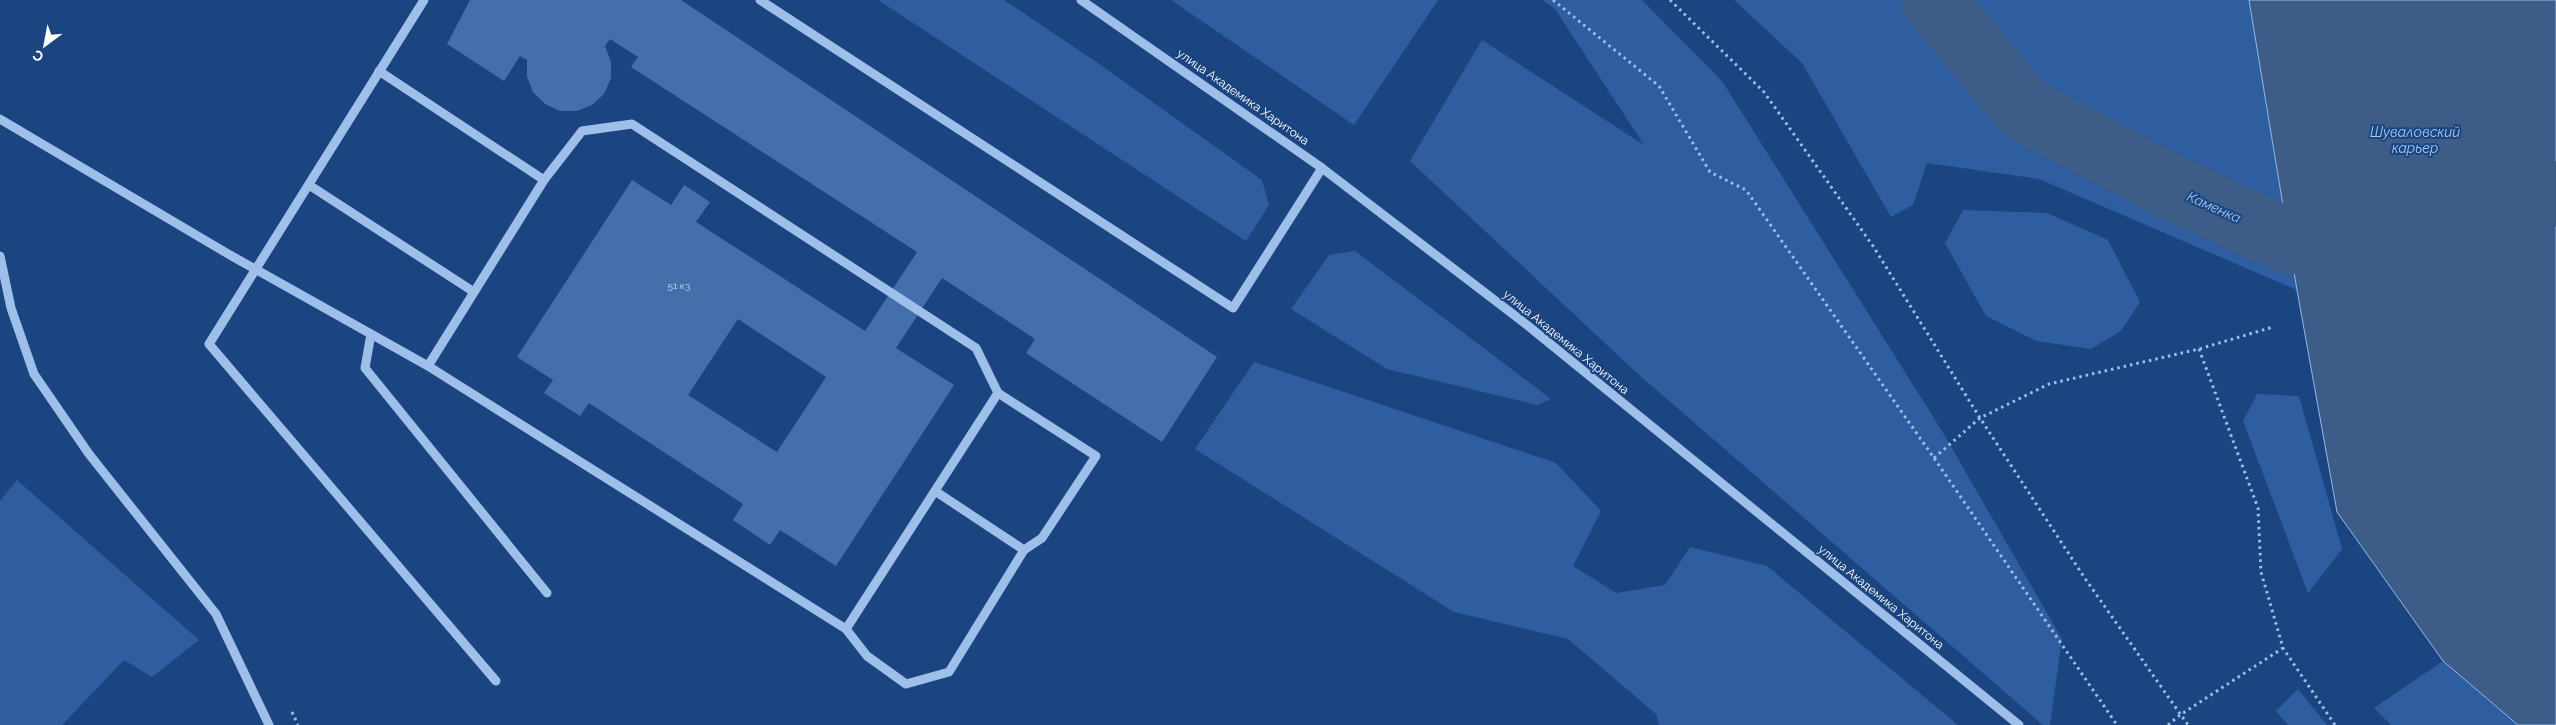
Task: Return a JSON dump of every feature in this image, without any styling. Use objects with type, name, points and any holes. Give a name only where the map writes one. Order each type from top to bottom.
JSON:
[{"type":"street","points":[[424,0],[209,344],[496,681]]},
{"type":"street","points":[[760,0],[1232,308],[1322,168]]},
{"type":"street","name":"улица Академика Харитона","points":[[1081,0],[1322,168],[1527,325],[2019,725]]},
{"type":"street","points":[[379,71],[544,180]]},
{"type":"street","points":[[0,119],[256,269],[428,366],[846,628],[867,656],[906,684],[949,672],[1024,550],[1042,538],[1096,456],[998,393],[976,348],[632,124],[582,131],[544,180],[428,366]]},
{"type":"street","points":[[309,184],[474,292]]},
{"type":"street","points":[[0,256],[11,308],[34,374],[89,454],[216,614],[269,725]]},
{"type":"street","points":[[372,334],[365,368],[547,593]]},
{"type":"street","points":[[846,628],[998,393]]},
{"type":"street","points":[[936,491],[1024,550]]},
{"type":"path","points":[[1553,0],[1659,86],[1710,172],[1746,190],[1934,458],[2117,725]]},
{"type":"path","points":[[1670,0],[1764,92],[1873,246],[1980,418],[2084,577],[2188,725]]},
{"type":"path","points":[[1934,458],[1980,418],[2049,384],[2199,349],[2273,327]]},
{"type":"path","points":[[2199,349],[2258,508],[2261,572],[2283,648],[2335,725]]},
{"type":"path","points":[[2168,725],[2180,715],[2283,648]]},
{"type":"shaded area","points":[[878,0],[1004,0],[1095,61],[1262,180],[1269,205],[1246,241]]},
{"type":"shaded area","points":[[1171,0],[1438,0],[1354,125]]},
{"type":"shaded area","points":[[1542,0],[1642,0],[1722,81],[1942,431],[2062,639],[2050,725],[2043,725],[1638,374],[1410,161],[1482,40],[1644,145],[1555,9]]},
{"type":"shaded area","points":[[1734,0],[2294,0],[2556,725],[2391,725],[2374,708],[2443,661],[2337,512],[2297,290],[2039,179],[1927,163],[1913,205],[1891,217],[1802,63]]},
{"type":"shaded area","points":[[1963,210],[2047,213],[2108,240],[2140,302],[2121,331],[2091,349],[2036,341],[1986,316],[1945,243]]},
{"type":"shaded area","points":[[1355,251],[1551,399],[1537,405],[1387,369],[1291,309],[1329,255]]},
{"type":"shaded area","points":[[1254,362],[1556,463],[1601,511],[1573,566],[1616,593],[1665,585],[1690,547],[1767,566],[1958,725],[1659,725],[1656,714],[1568,639],[1454,612],[1195,449]]},
{"type":"shaded area","points":[[2257,394],[2299,396],[2342,549],[2308,593],[2243,421]]},
{"type":"shaded area","points":[[17,480],[199,640],[152,677],[124,660],[62,725],[0,725],[0,501]]},
{"type":"shaded area","points":[[2298,689],[2327,725],[2288,725],[2276,711]]},
{"type":"water","name":"Шуваловский карьер","points":[[2249,0],[2556,0],[2556,725],[2518,725],[2443,661],[2337,512],[2297,290]]},
{"type":"building","points":[[470,0],[681,0],[1217,357],[1162,442],[1026,353],[1035,339],[942,278],[896,348],[954,385],[836,566],[780,530],[770,545],[733,520],[743,504],[589,403],[580,416],[544,393],[553,380],[517,357],[632,180],[671,205],[684,185],[710,202],[696,222],[865,331],[917,252],[631,67],[638,57],[610,39],[605,46],[611,62],[611,78],[604,94],[592,105],[577,111],[560,111],[545,104],[533,92],[527,77],[527,60],[520,56],[504,81],[447,44]],"holes":[[[738,319],[826,377],[777,452],[688,395]]]},
{"type":"waterway","name":"Каменка","points":[[1934,0],[2024,109],[2177,190],[2290,242],[2331,227],[2514,189],[2556,194]]}]
